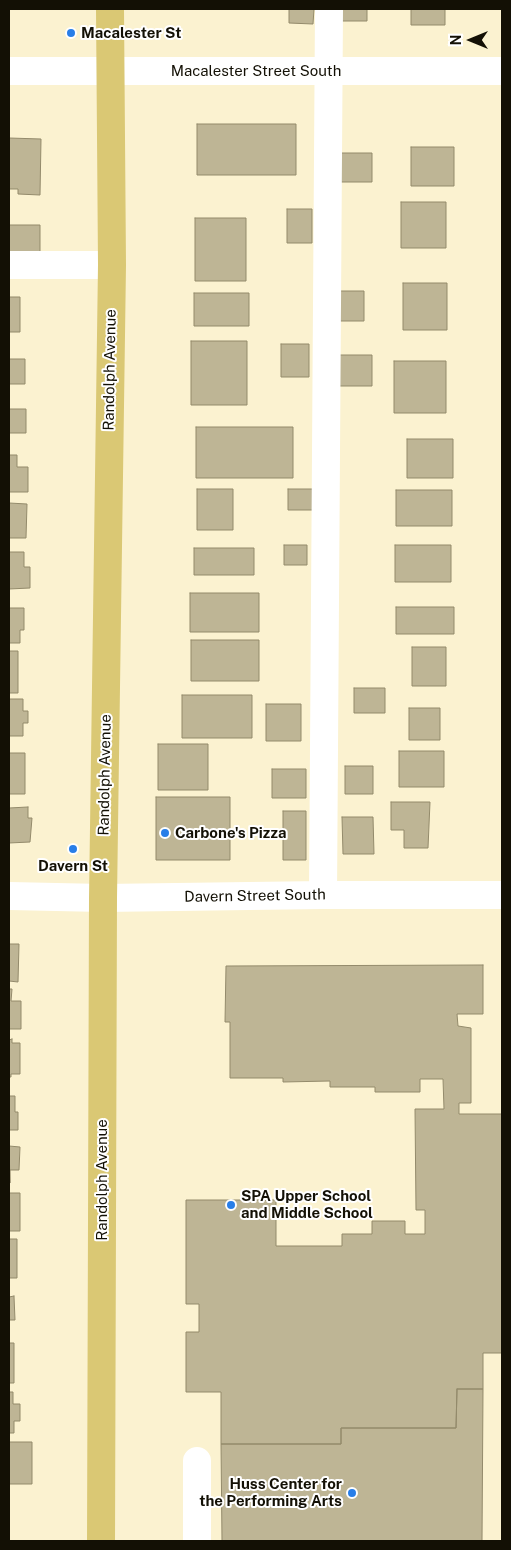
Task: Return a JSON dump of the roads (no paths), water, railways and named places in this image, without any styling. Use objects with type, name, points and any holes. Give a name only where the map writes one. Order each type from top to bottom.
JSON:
[{"type":"main road","name":"Randolph Avenue","points":[[100,1541],[104,898],[112,265],[110,9]]},
{"type":"street","points":[[322,895],[329,9]]},
{"type":"street","name":"Macalester Street South","points":[[9,71],[502,71]]},
{"type":"street","points":[[9,265],[112,265]]},
{"type":"street","name":"Davern Street South","points":[[9,896],[104,898],[502,895]]},
{"type":"street","points":[[197,1461],[197,1541]]},
{"type":"place","name":"Macalester St","points":[[71,33]]},
{"type":"place","name":"Carbone's Pizza","points":[[165,833]]},
{"type":"place","name":"Davern St","points":[[73,849]]},
{"type":"place","name":"SPA Upper School and Middle School","points":[[231,1205]]},
{"type":"place","name":"Huss Center for the Performing Arts","points":[[352,1493]]}]
